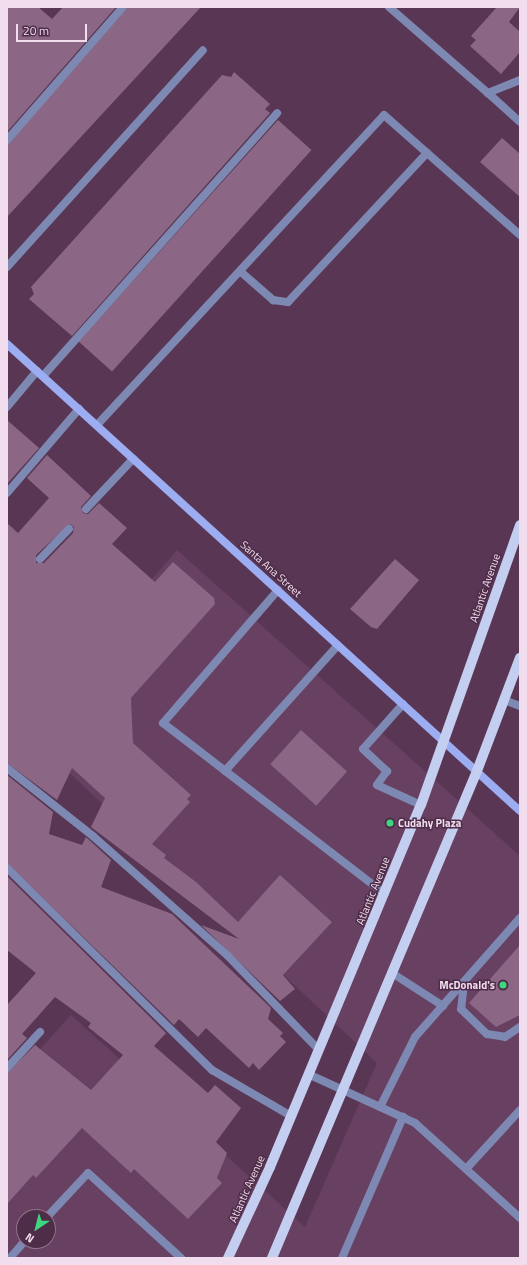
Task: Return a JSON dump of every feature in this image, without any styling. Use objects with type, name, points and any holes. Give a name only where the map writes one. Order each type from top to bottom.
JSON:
[{"type":"main road","name":"Atlantic Avenue","points":[[228,1258],[291,1116],[317,1048],[385,894],[421,805],[520,525]]},
{"type":"main road","points":[[272,1258],[477,771],[520,658]]},
{"type":"street","name":"Santa Ana Street","points":[[7,344],[520,810]]},
{"type":"lane","points":[[7,140],[123,7]]},
{"type":"lane","points":[[389,7],[520,122]]},
{"type":"lane","points":[[7,267],[203,50]]},
{"type":"lane","points":[[488,93],[520,80]]},
{"type":"lane","points":[[7,407],[40,374],[277,113]]},
{"type":"lane","points":[[97,425],[241,272],[384,115],[520,235]]},
{"type":"lane","points":[[241,272],[273,300],[288,302],[426,153]]},
{"type":"lane","points":[[7,493],[79,409]]},
{"type":"lane","points":[[86,509],[133,459]]},
{"type":"lane","points":[[40,559],[68,529]]},
{"type":"lane","points":[[278,590],[162,723],[385,894]]},
{"type":"lane","points":[[225,771],[338,645]]},
{"type":"lane","points":[[504,700],[520,706]]},
{"type":"lane","points":[[403,704],[362,749],[387,771],[376,785],[421,805]]},
{"type":"lane","points":[[7,768],[94,837],[228,956],[317,1048]]},
{"type":"lane","points":[[7,868],[212,1070],[291,1116]]},
{"type":"lane","points":[[380,1107],[414,1038],[520,918]]},
{"type":"lane","points":[[392,973],[443,1006]]},
{"type":"lane","points":[[464,981],[461,1009],[486,1034],[505,1037],[520,1027]]},
{"type":"lane","points":[[7,1068],[40,1032]]},
{"type":"lane","points":[[308,1074],[415,1123],[520,1218]]},
{"type":"lane","points":[[466,1168],[520,1110]]},
{"type":"lane","points":[[342,1258],[403,1117]]},
{"type":"lane","points":[[54,1209],[88,1172],[181,1258]]},
{"type":"lane","points":[[10,1258],[18,1249]]},
{"type":"shaded area","points":[[177,550],[520,856],[520,1258],[7,1258],[7,1086],[71,1015],[305,1227],[377,1063],[23,729]]},
{"type":"building","points":[[7,7],[38,7],[52,19],[63,7],[116,7],[7,132]]},
{"type":"building","points":[[128,7],[201,7],[7,217],[7,145]]},
{"type":"building","points":[[497,7],[520,7],[509,22],[520,32],[520,52],[501,74],[470,46],[476,40],[471,36]]},
{"type":"building","points":[[234,72],[270,104],[265,109],[270,113],[72,336],[29,299],[34,294],[31,287],[222,75],[231,77]]},
{"type":"building","points":[[278,120],[311,150],[112,372],[79,341]]},
{"type":"building","points":[[502,138],[520,154],[520,197],[480,162]]},
{"type":"building","points":[[7,420],[39,448],[7,484]]},
{"type":"building","points":[[47,455],[91,496],[81,507],[83,513],[88,514],[99,503],[127,528],[112,544],[155,582],[173,562],[214,598],[215,604],[131,698],[133,743],[191,795],[187,799],[190,802],[152,844],[166,855],[164,858],[196,882],[238,922],[280,875],[332,922],[283,975],[295,989],[280,1001],[201,925],[239,939],[91,827],[105,798],[72,768],[57,800],[7,763],[7,523],[18,533],[49,498],[27,478]],"holes":[[[70,524],[74,527],[73,533],[44,563],[36,563],[36,555]]]},
{"type":"building","points":[[395,559],[419,580],[377,629],[371,627],[350,609]]},
{"type":"building","points":[[301,730],[347,771],[316,806],[270,764]]},
{"type":"building","points":[[7,775],[53,812],[49,834],[82,845],[86,837],[111,860],[101,887],[172,914],[271,1008],[268,1019],[283,1033],[280,1036],[286,1042],[259,1070],[253,1063],[249,1068],[206,1028],[198,1037],[179,1019],[174,1025],[7,863]]},
{"type":"building","points":[[7,876],[166,1033],[154,1046],[208,1093],[215,1085],[241,1108],[216,1142],[227,1153],[217,1178],[222,1183],[188,1219],[134,1169],[131,1173],[82,1128],[36,1178],[33,1175],[7,1204],[7,1073],[35,1045],[91,1090],[123,1055],[88,1027],[91,1023],[55,997],[22,1034],[27,1038],[7,1060],[7,1005],[36,973],[7,950]]},
{"type":"building","name":"McDonald's","points":[[520,945],[520,1015],[496,1027],[469,1003]]},
{"type":"place","name":"Cudahy Plaza","points":[[390,823]]},
{"type":"place","name":"McDonald's","points":[[503,985]]}]
